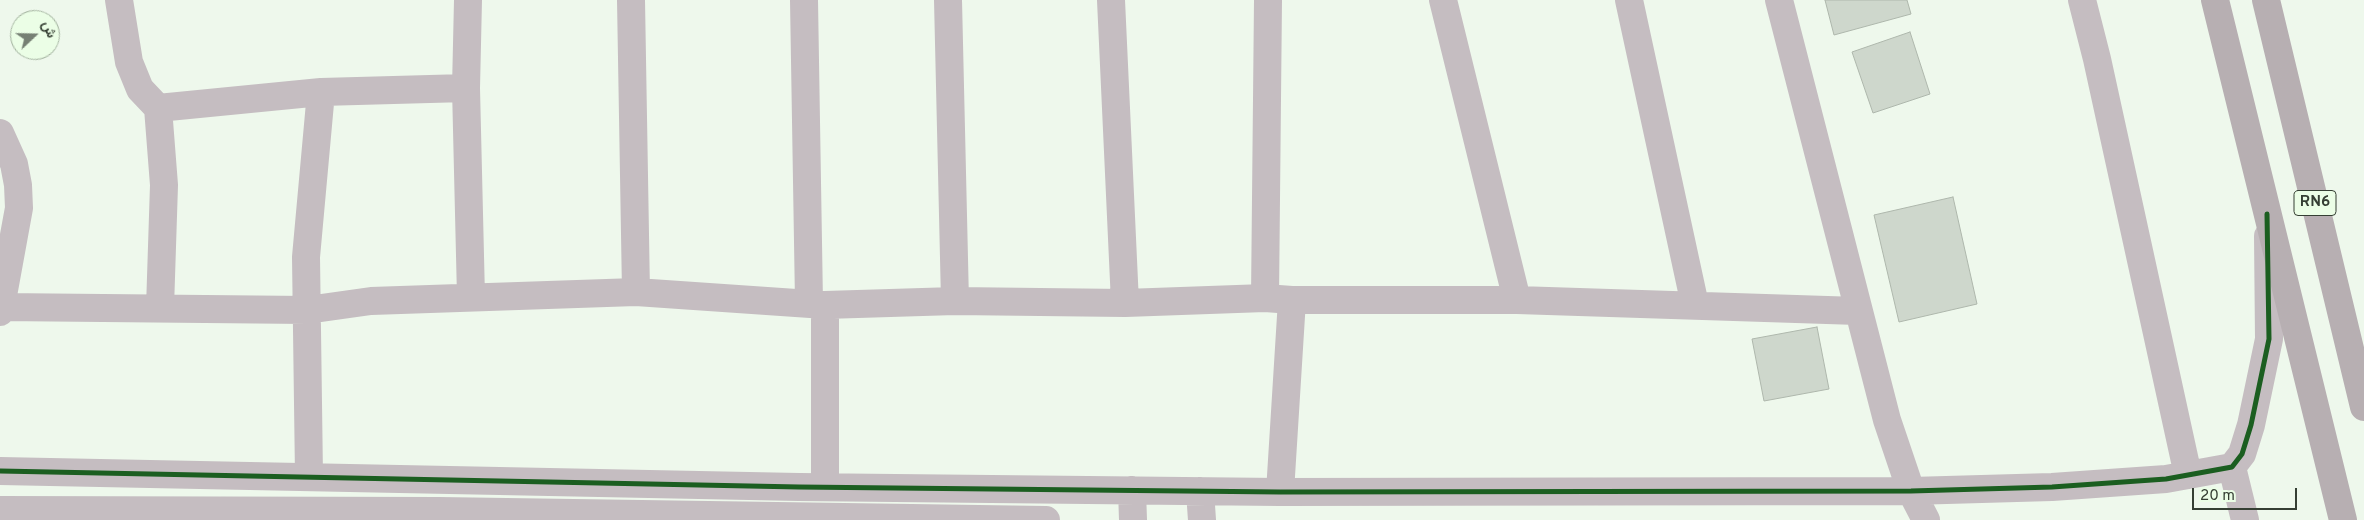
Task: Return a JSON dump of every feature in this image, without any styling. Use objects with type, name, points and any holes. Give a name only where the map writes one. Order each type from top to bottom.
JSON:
[{"type":"highway","points":[[2215,0],[2343,520]]},
{"type":"highway","name":"RN6","points":[[2266,0],[2327,262],[2364,406]]},
{"type":"street","points":[[119,0],[129,62],[140,89],[158,108],[164,185],[160,308]]},
{"type":"street","points":[[468,0],[466,88],[471,297]]},
{"type":"street","points":[[631,0],[636,292]]},
{"type":"street","points":[[804,0],[825,487]]},
{"type":"street","points":[[948,0],[955,301]]},
{"type":"street","points":[[1111,0],[1125,303]]},
{"type":"street","points":[[1265,298],[1268,0]]},
{"type":"street","points":[[1444,0],[1517,300]]},
{"type":"street","points":[[1630,0],[1695,305]]},
{"type":"street","points":[[1779,0],[1887,420],[1911,491],[1926,520]]},
{"type":"street","points":[[2082,0],[2097,59],[2188,475]]},
{"type":"street","points":[[158,108],[321,92],[466,88]]},
{"type":"street","points":[[309,476],[306,257],[321,92]]},
{"type":"street","points":[[0,133],[14,164],[18,184],[18,200],[0,309],[160,308],[307,310],[371,301],[636,292],[817,304],[955,301],[1125,303],[1265,298],[1292,300],[1517,300],[1858,311]]},
{"type":"street","points":[[0,470],[825,487],[1280,492],[1911,491],[2052,487],[2166,479],[2232,467],[2242,454],[2251,425],[2269,339],[2267,214]]},
{"type":"street","points":[[1280,492],[1292,300]]},
{"type":"street","points":[[2232,467],[2245,520]]},
{"type":"street","points":[[1132,490],[1133,520]]},
{"type":"street","points":[[1200,491],[1202,520]]},
{"type":"street","points":[[0,510],[1046,520]]},
{"type":"building","points":[[1825,0],[1907,0],[1911,14],[1834,35]]},
{"type":"building","points":[[1910,32],[1930,94],[1873,113],[1852,52]]},
{"type":"building","points":[[1953,197],[1977,304],[1899,322],[1874,215]]},
{"type":"building","points":[[1817,327],[1829,389],[1764,401],[1752,339]]},
{"type":"cycle path","points":[[0,471],[799,487],[1280,492],[1911,491],[2052,487],[2166,479],[2232,467],[2242,454],[2251,425],[2269,339],[2267,214]]}]
